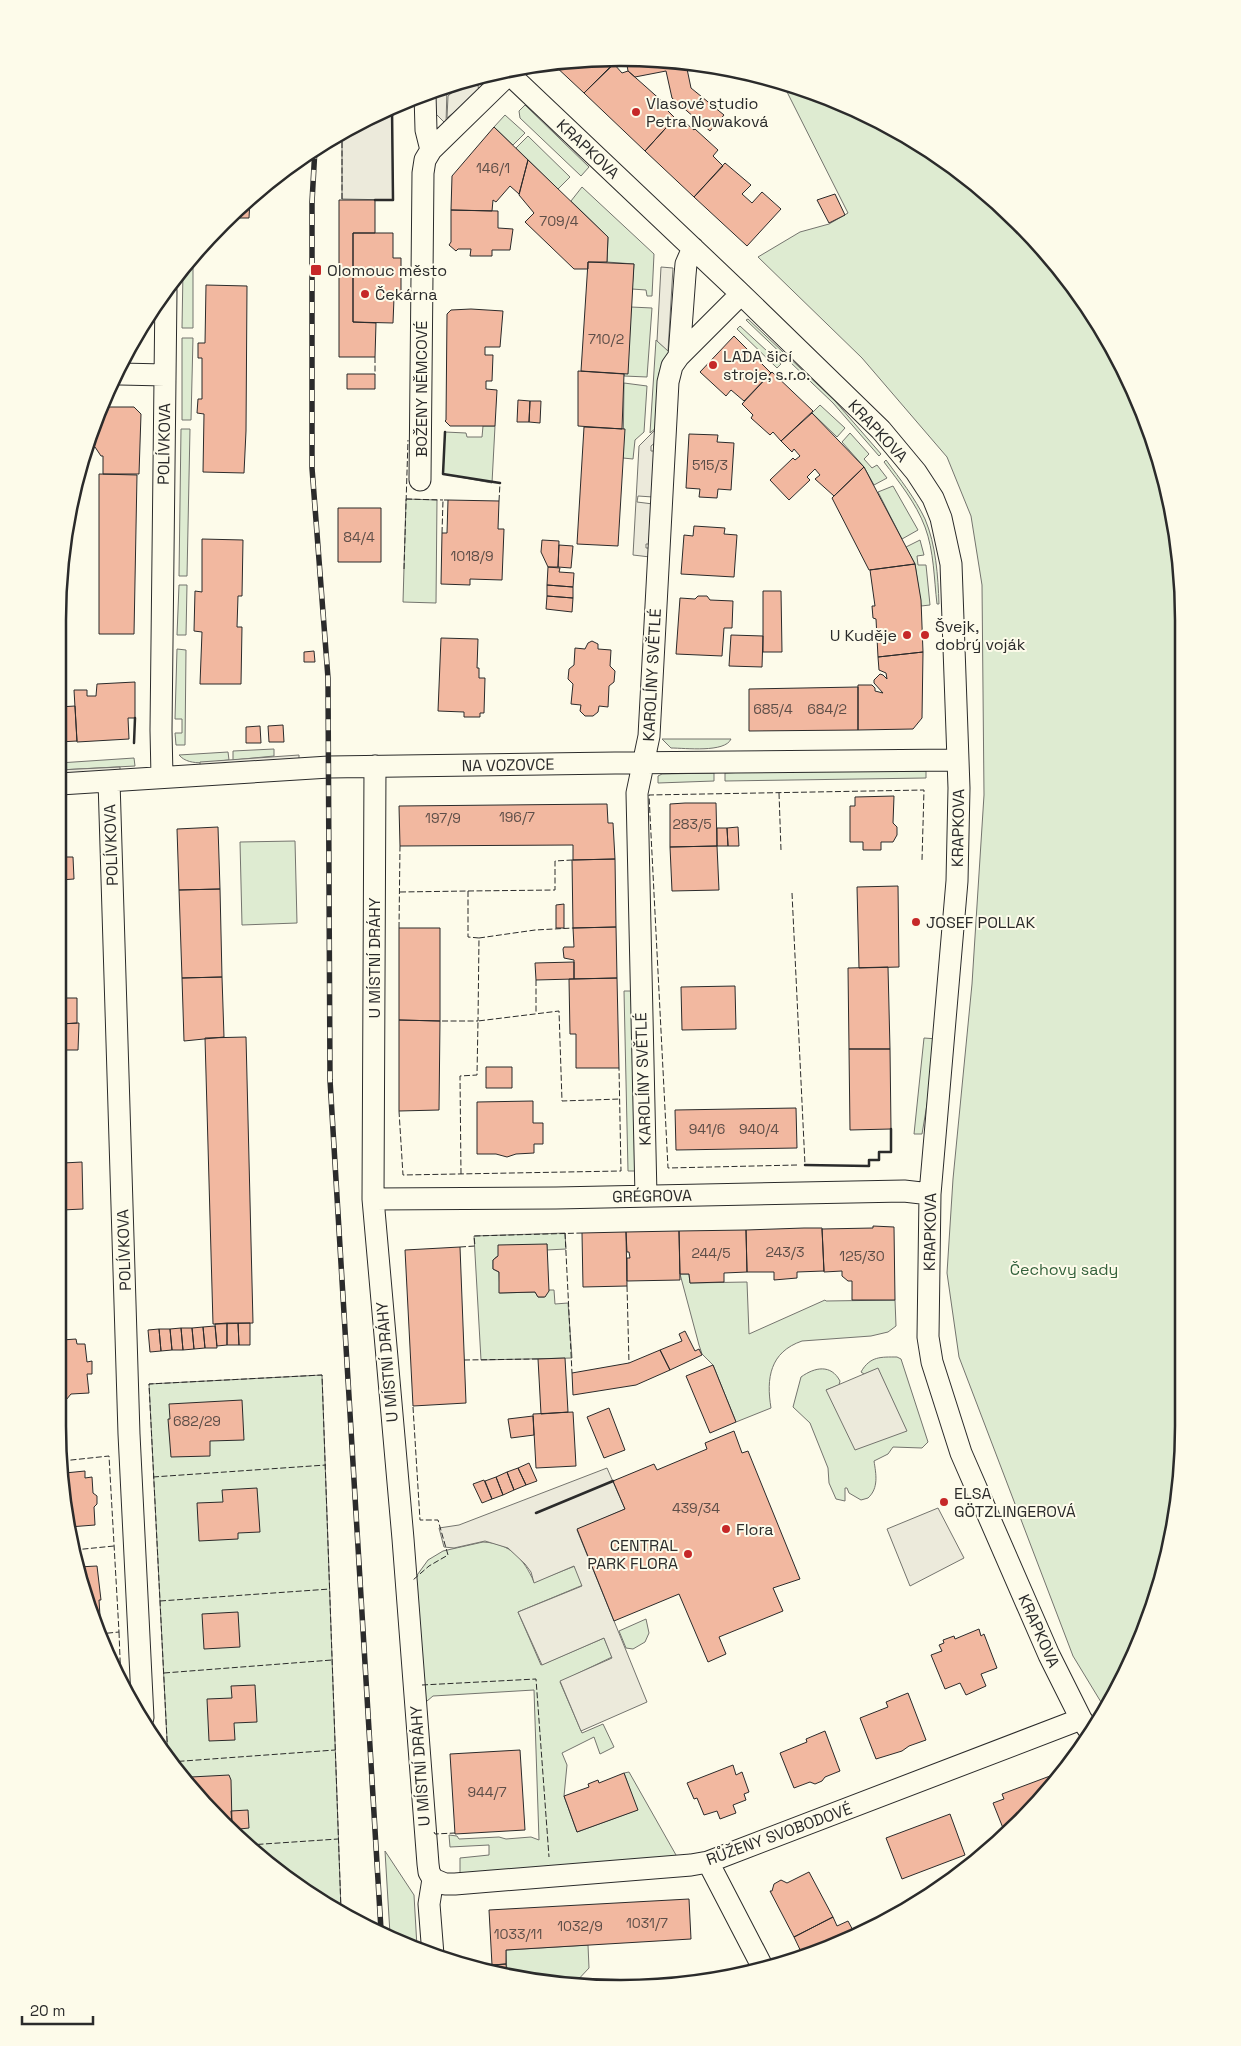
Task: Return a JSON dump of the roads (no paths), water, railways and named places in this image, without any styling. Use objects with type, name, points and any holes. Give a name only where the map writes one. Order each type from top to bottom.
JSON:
[{"type":"street","name":"KRAPKOVA","points":[[512,77],[881,430],[916,472],[933,498],[947,540],[951,564],[959,788],[957,881],[930,1194],[928,1337],[932,1362],[961,1453],[1049,1655],[1086,1726]]},
{"type":"street","name":"BOŽENY NĚMCOVÉ","points":[[420,480],[423,174],[425,160],[431,150],[499,80]]},
{"type":"street","points":[[425,102],[426,130],[431,150]]},
{"type":"street","name":"KAROLÍNY SVĚTLÉ","points":[[646,1196],[637,793],[649,736],[668,382],[672,366],[679,356],[686,264],[693,248]]},
{"type":"street","points":[[679,356],[741,294]]},
{"type":"street","name":"POLÍVKOVA","points":[[162,777],[166,305]]},
{"type":"street","points":[[124,374],[165,375]]},
{"type":"street","name":"NA VOZOVCE","points":[[66,784],[375,766],[957,760]]},
{"type":"street","name":"U MÍSTNÍ DRÁHY","points":[[375,766],[373,1199],[403,1539],[428,1864],[429,1872],[433,1879],[429,1904],[432,1947]]},
{"type":"street","name":"POLÍVKOVA","points":[[102,781],[141,1704]]},
{"type":"street","name":"GRÉGROVA","points":[[373,1199],[904,1191],[930,1194]]},
{"type":"street","name":"RŮŽENY SVOBODOVÉ","points":[[433,1879],[445,1884],[455,1884],[700,1864],[1085,1726]]},
{"type":"street","points":[[700,1864],[759,1962]]},
{"type":"railway","points":[[314,159],[312,202],[312,468],[328,678],[330,1080],[381,1926]]},
{"type":"place","name":"Vlasové studio Petra Nowaková","points":[[636,112]]},
{"type":"place","name":"Olomouc město","points":[[316,270]]},
{"type":"place","name":"Čekárna","points":[[365,294]]},
{"type":"place","name":"LADA šicí stroje, s.r.o.","points":[[713,365]]},
{"type":"place","name":"U Kuděje","points":[[907,635]]},
{"type":"place","name":"Švejk, dobrý voják","points":[[925,635]]},
{"type":"place","name":"JOSEF POLLAK","points":[[916,922]]},
{"type":"place","name":"ELSA GÖTZLINGEROVÁ","points":[[944,1502]]},
{"type":"place","name":"Flora","points":[[726,1529]]},
{"type":"place","name":"CENTRAL PARK FLORA","points":[[688,1554]]},
{"type":"park label","name":"Čechovy sady","points":[[1064,1269]]}]
